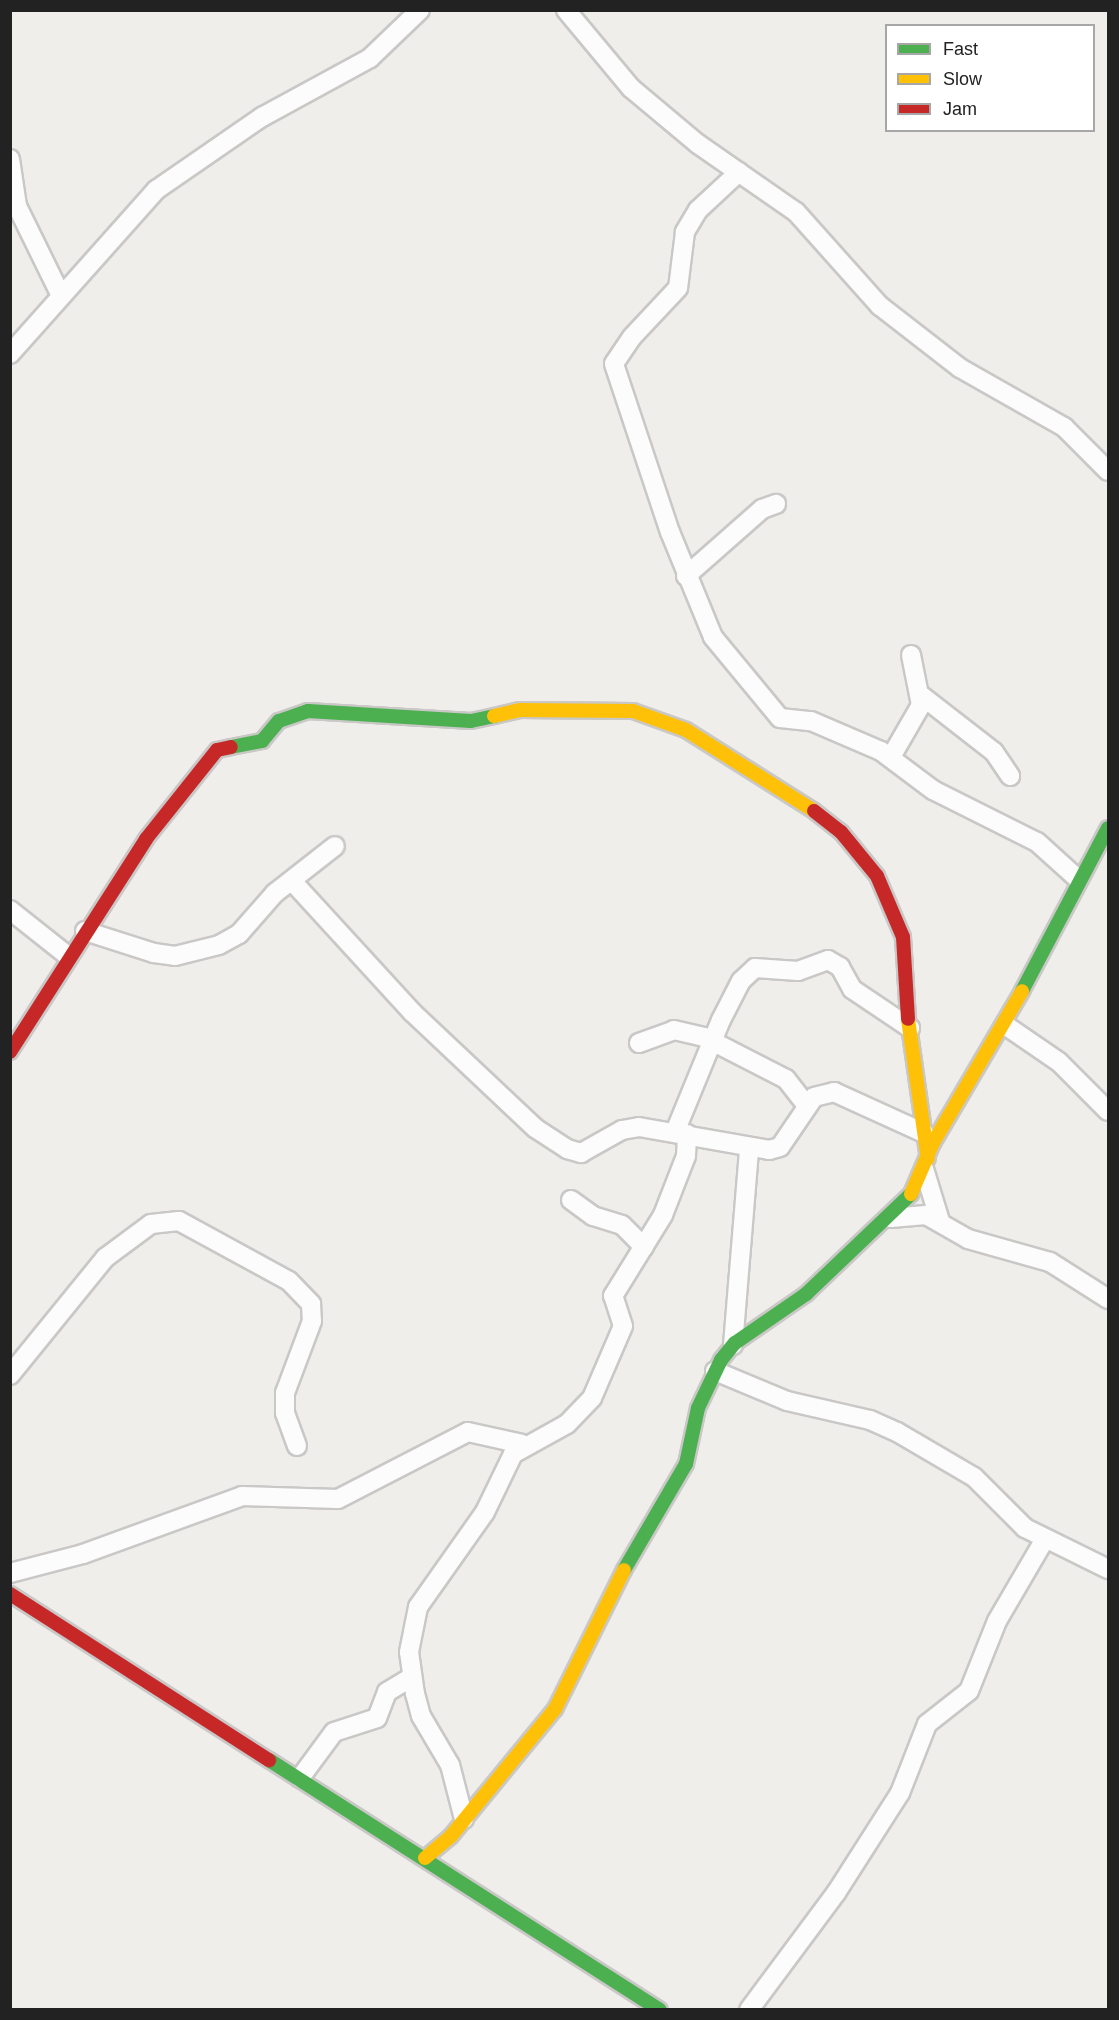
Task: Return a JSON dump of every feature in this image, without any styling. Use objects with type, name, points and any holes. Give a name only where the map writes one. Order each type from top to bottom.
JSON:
[{"type":"street","points":[[10,354],[156,190],[253,123],[370,58],[420,10]]},
{"type":"street","points":[[566,10],[632,88],[739,172],[796,212],[880,306],[960,368],[1064,427],[1108,471]]},
{"type":"street","points":[[10,159],[17,206],[61,296]]},
{"type":"street","points":[[739,172],[698,210],[686,232],[678,288],[632,337],[614,364],[686,576],[713,637],[780,718],[811,722],[891,757],[933,790],[1037,842],[1078,879]]},
{"type":"street","points":[[686,576],[762,509],[776,504]]},
{"type":"street","points":[[911,656],[921,696],[994,752],[1010,777]]},
{"type":"street","points":[[891,757],[921,696]]},
{"type":"street","points":[[10,1052],[68,956],[175,798],[217,750],[262,741],[291,714],[471,721],[520,710],[633,711],[686,730],[841,832],[877,876],[893,906],[903,937],[910,1028],[926,1164],[940,1221]]},
{"type":"street","points":[[425,1858],[464,1819],[535,1740],[555,1708],[628,1563],[686,1464],[698,1408],[715,1371],[733,1345],[806,1294],[891,1218],[926,1164],[1005,1025],[1078,879],[1108,828]]},
{"type":"street","points":[[86,931],[154,953],[195,952],[239,934],[292,881],[335,846]]},
{"type":"street","points":[[292,881],[411,1011],[555,1142],[581,1153],[622,1130],[681,1133],[749,1151],[780,1147],[806,1105],[834,1092],[924,1133]]},
{"type":"street","points":[[10,910],[68,956]]},
{"type":"street","points":[[10,1573],[73,1558],[242,1496],[338,1499],[468,1432],[522,1444],[567,1424],[592,1398],[623,1326],[613,1296],[644,1247],[678,1181],[681,1133],[713,1041],[747,972],[798,971],[823,958],[840,967],[852,989],[910,1028]]},
{"type":"street","points":[[1005,1025],[1059,1062],[1108,1111]]},
{"type":"street","points":[[639,1043],[674,1030],[713,1041],[786,1079],[806,1105]]},
{"type":"street","points":[[733,1345],[749,1151]]},
{"type":"street","points":[[571,1200],[593,1216],[622,1225],[644,1247]]},
{"type":"street","points":[[891,1218],[926,1215],[968,1239],[1050,1262],[1108,1299]]},
{"type":"street","points":[[10,1375],[105,1258],[151,1224],[179,1221],[289,1281],[312,1304],[312,1321],[285,1393],[285,1413],[297,1446]]},
{"type":"street","points":[[715,1371],[787,1401],[870,1420],[897,1432],[974,1477],[1025,1528],[1108,1569]]},
{"type":"street","points":[[464,1819],[450,1765],[421,1716],[409,1652],[418,1607],[485,1512],[522,1444]]},
{"type":"street","points":[[749,2010],[836,1893],[900,1793],[927,1724],[969,1692],[997,1621],[1045,1539]]},
{"type":"street","points":[[12,1599],[300,1778],[660,2010]]},
{"type":"street","points":[[300,1778],[334,1732],[377,1718],[387,1692],[412,1677]]},
{"type":"traffic: fast","points":[[231,747],[262,741],[279,721],[308,711],[471,721],[494,716]]},
{"type":"traffic: fast","points":[[1022,991],[1108,828]]},
{"type":"traffic: fast","points":[[624,1570],[686,1464],[698,1408],[721,1360],[735,1343],[806,1294],[911,1194]]},
{"type":"traffic: fast","points":[[269,1760],[660,2010]]},
{"type":"traffic: slow","points":[[494,716],[520,710],[633,711],[686,730],[814,811]]},
{"type":"traffic: slow","points":[[911,1194],[933,1143],[1022,991]]},
{"type":"traffic: slow","points":[[908,1019],[928,1159]]},
{"type":"traffic: slow","points":[[425,1858],[451,1836],[555,1709],[624,1570]]},
{"type":"traffic: jam","points":[[10,1052],[146,839],[217,750],[231,747]]},
{"type":"traffic: jam","points":[[814,811],[841,832],[877,876],[903,937],[908,1019]]},
{"type":"traffic: jam","points":[[10,1594],[269,1760]]}]
